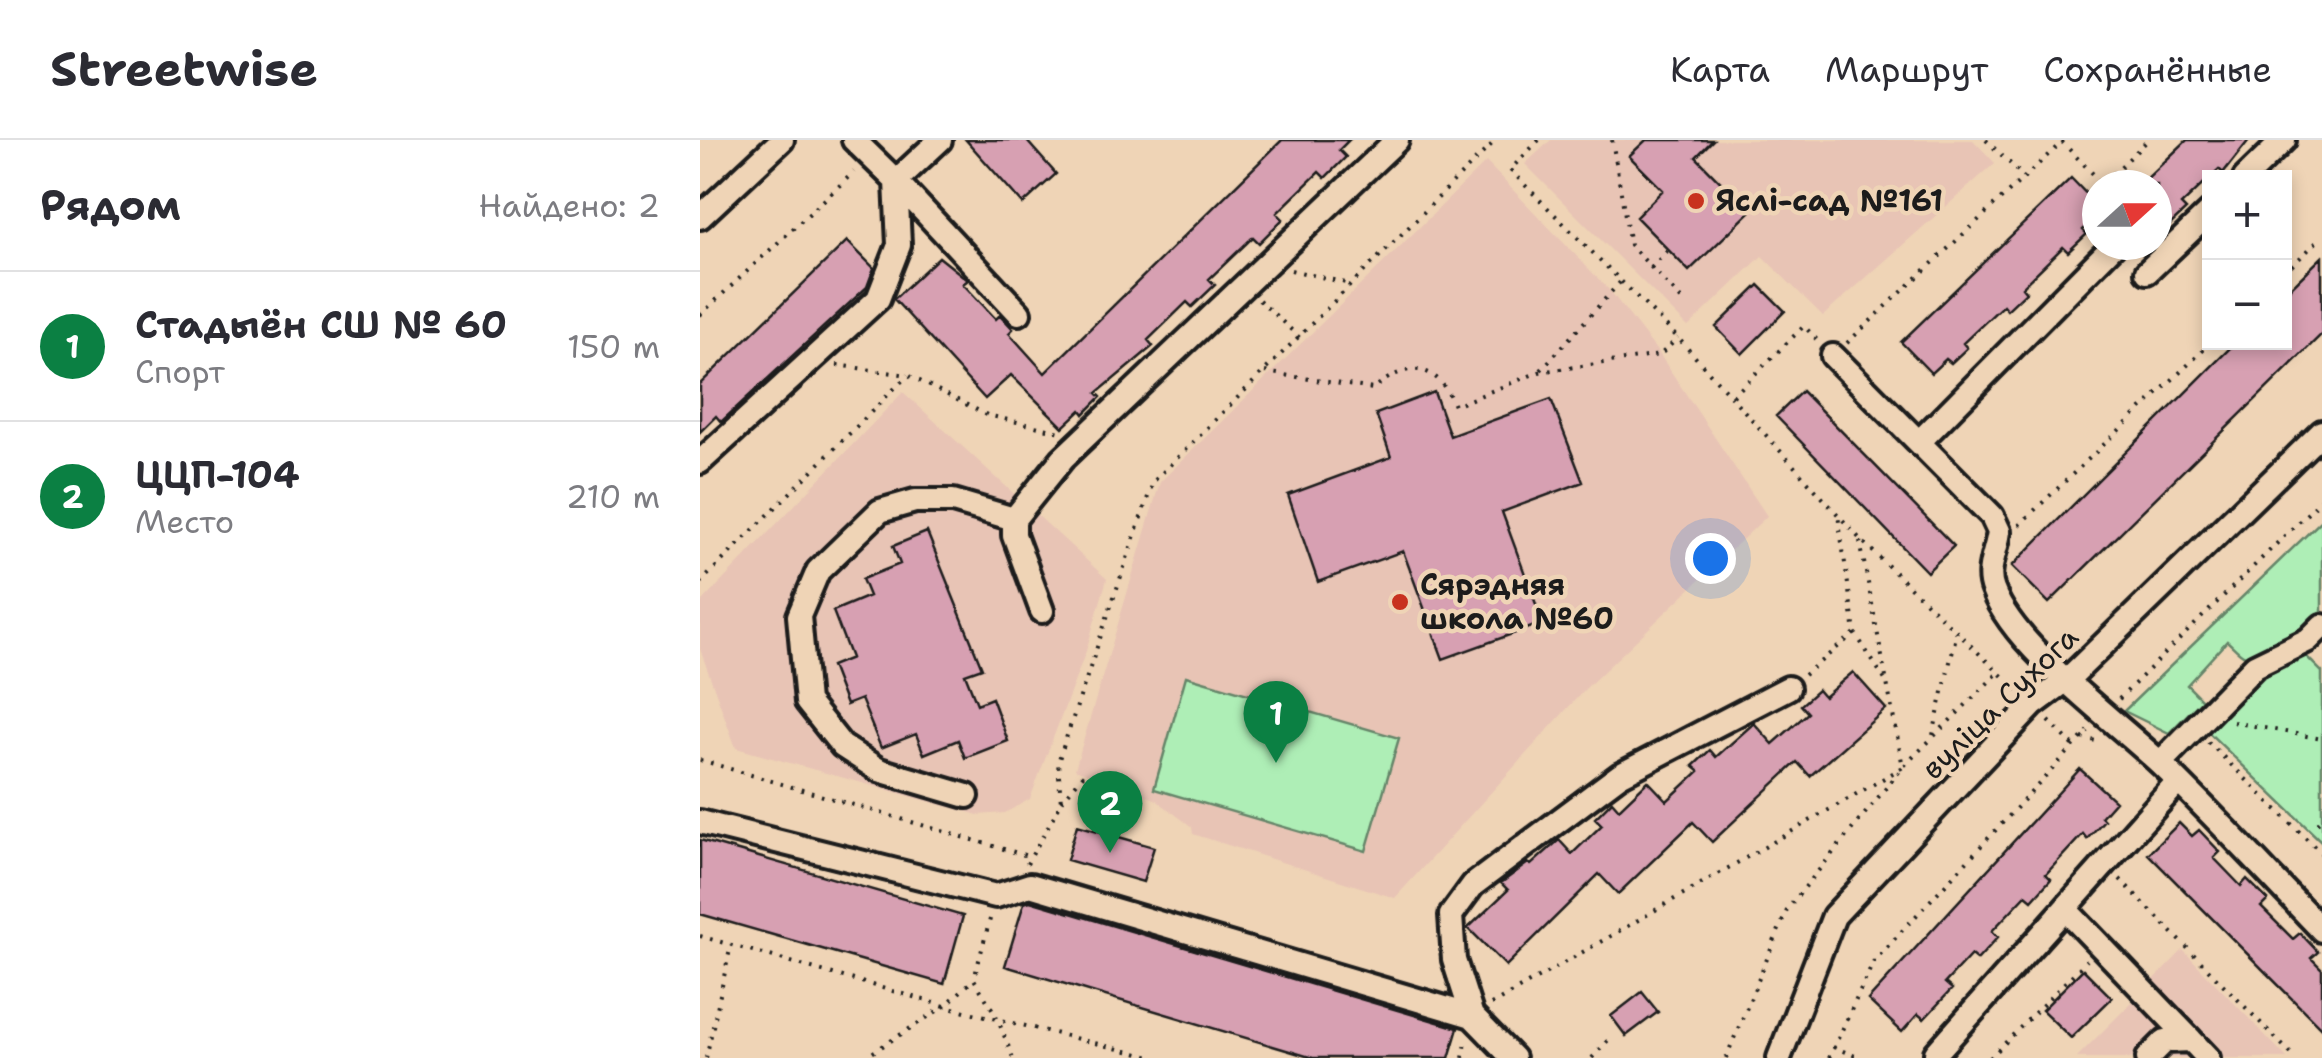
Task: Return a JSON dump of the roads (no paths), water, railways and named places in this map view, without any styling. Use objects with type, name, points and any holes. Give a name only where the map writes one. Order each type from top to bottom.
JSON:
[{"type":"street","points":[[700,217],[782,140]]},
{"type":"street","points":[[854,140],[1018,313]]},
{"type":"street","points":[[896,181],[940,140]]},
{"type":"street","points":[[1042,612],[1014,534],[1014,519],[1085,437],[1397,140]]},
{"type":"street","points":[[2253,170],[2284,140]]},
{"type":"street","points":[[700,462],[878,299],[900,245],[896,181]]},
{"type":"street","points":[[2147,272],[2202,220]]},
{"type":"street","points":[[1919,442],[2099,260]]},
{"type":"street","points":[[1833,356],[1992,516],[1999,530],[1990,569],[1999,604],[2037,650],[2160,763],[2322,930]]},
{"type":"street","name":"вуліца Сухога","points":[[1779,1058],[1834,916],[2033,705],[2068,679],[2322,432]]},
{"type":"street","points":[[967,796],[879,770],[842,746],[807,702],[798,616],[818,571],[880,511],[915,501],[952,501],[1014,519]]},
{"type":"street","points":[[2160,763],[2255,666],[2317,640]]},
{"type":"street","points":[[1513,1058],[1472,1016],[1454,960],[1451,915],[1473,885],[1620,774],[1788,688]]},
{"type":"street","points":[[1936,1053],[2178,782]]},
{"type":"street","points":[[700,822],[1005,893],[1030,885],[1472,1016]]},
{"type":"street","points":[[2065,909],[2208,1058]]},
{"type":"street","points":[[2148,1058],[2165,1041],[2191,1040]]},
{"type":"place","name":"Яслі-сад №161","points":[[1696,201]]},
{"type":"place","name":"Сярэдняя школа №60","points":[[1400,602]]},
{"type":"place","name":"Стадыён СШ № 60","points":[[1276,763]]},
{"type":"place","name":"ЦЦП-104","points":[[1110,853]]}]
